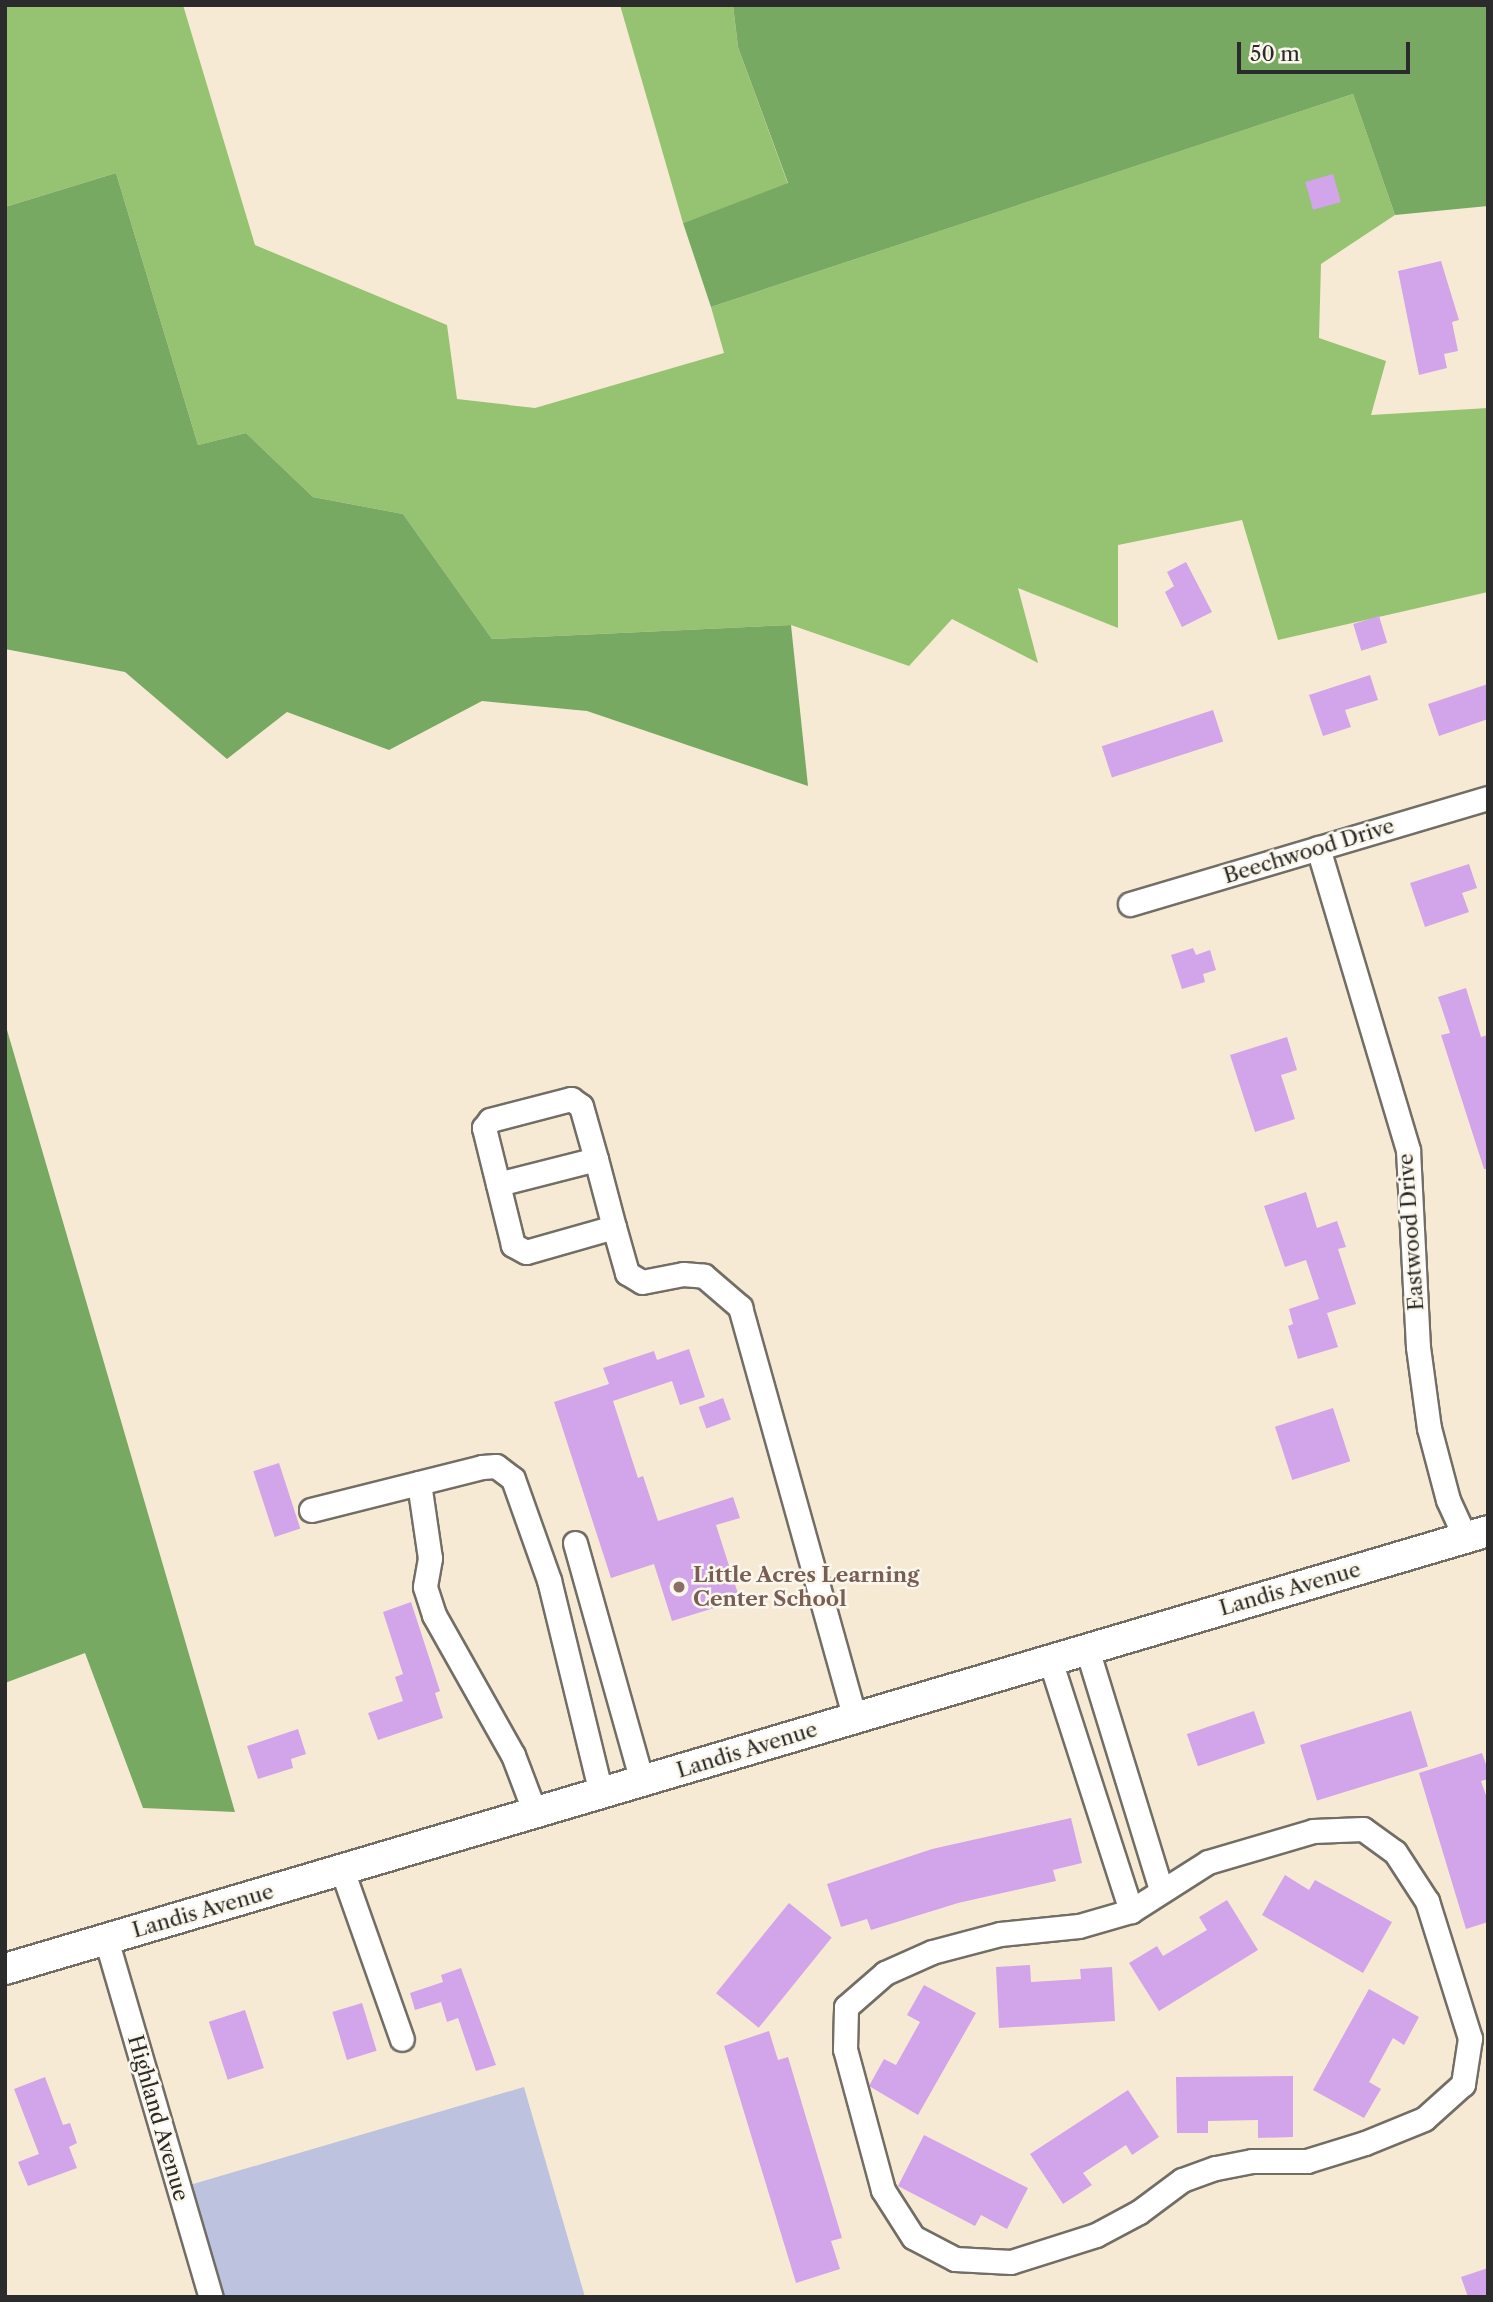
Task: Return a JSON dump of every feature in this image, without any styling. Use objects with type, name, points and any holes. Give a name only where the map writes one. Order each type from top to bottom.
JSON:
[{"type":"main road","name":"Landis Avenue","points":[[5,1969],[1477,1534]]},
{"type":"street","name":"Beechwood Drive","points":[[1130,904],[1488,798]]},
{"type":"street","name":"Eastwood Drive","points":[[1318,848],[1408,1150],[1419,1347],[1429,1428],[1448,1500],[1477,1534]]},
{"type":"street","points":[[614,1227],[526,1252],[513,1245],[484,1128],[490,1120],[572,1099],[581,1106],[627,1273],[642,1282],[683,1274],[704,1276],[740,1307],[855,1718]]},
{"type":"street","points":[[498,1184],[596,1159]]},
{"type":"street","points":[[311,1510],[482,1467],[496,1466],[513,1479],[548,1580],[601,1793]]},
{"type":"street","points":[[419,1483],[430,1558],[425,1587],[434,1615],[513,1755],[535,1814]]},
{"type":"street","points":[[575,1543],[642,1781]]},
{"type":"street","points":[[1087,1649],[1161,1889]]},
{"type":"street","points":[[1050,1660],[1131,1910]]},
{"type":"street","points":[[1363,1829],[1395,1852],[1427,1901],[1470,2038],[1463,2084],[1424,2119],[1365,2143],[1307,2161],[1252,2161],[1214,2168],[1182,2180],[1139,2212],[1096,2235],[1011,2262],[955,2259],[913,2237],[883,2190],[845,2049],[846,2007],[885,1973],[932,1952],[1000,1934],[1079,1926],[1131,1910],[1161,1889],[1208,1862],[1313,1831],[1363,1829]]},
{"type":"street","points":[[342,1870],[402,2039]]},
{"type":"street","name":"Highland Avenue","points":[[106,1940],[211,2297]]},
{"type":"shaded area","points":[[524,2087],[585,2297],[208,2297],[176,2189]]},
{"type":"green space","points":[[5,5],[183,5],[255,245],[447,325],[457,399],[535,408],[724,353],[711,307],[1353,94],[1395,215],[1321,264],[1319,338],[1386,361],[1371,415],[1488,408],[1488,592],[1278,640],[1242,520],[1118,545],[1118,628],[1018,588],[1038,663],[952,619],[909,666],[791,625],[492,639],[403,514],[313,497],[246,433],[198,445],[116,173],[5,207]]},
{"type":"green space","points":[[620,5],[733,5],[738,47],[788,184],[683,223]]},
{"type":"green space","points":[[733,5],[1488,5],[1488,206],[1395,215],[1353,94],[711,307],[683,223],[788,183],[738,47]]},
{"type":"green space","points":[[116,173],[198,445],[246,433],[313,497],[403,514],[492,639],[791,625],[808,786],[587,711],[482,701],[389,750],[287,712],[227,759],[125,672],[5,649],[5,207]]},
{"type":"green space","points":[[5,1023],[235,1812],[143,1808],[85,1653],[5,1683]]},
{"type":"building","points":[[1333,174],[1341,202],[1313,210],[1305,182]]},
{"type":"building","points":[[1441,261],[1459,320],[1452,322],[1458,351],[1444,354],[1447,368],[1419,375],[1398,271]]},
{"type":"building","points":[[1186,562],[1212,612],[1182,627],[1165,592],[1174,586],[1167,572]]},
{"type":"building","points":[[1379,616],[1387,643],[1361,651],[1353,624]]},
{"type":"building","points":[[1370,675],[1378,700],[1345,710],[1351,727],[1323,736],[1309,695]]},
{"type":"building","points":[[1488,684],[1488,719],[1439,736],[1428,704]]},
{"type":"building","points":[[1213,710],[1223,741],[1112,778],[1102,746]]},
{"type":"building","points":[[1469,864],[1477,888],[1462,893],[1469,912],[1425,927],[1410,883]]},
{"type":"building","points":[[1193,948],[1196,955],[1210,950],[1216,970],[1203,974],[1205,982],[1182,989],[1171,955]]},
{"type":"building","points":[[1466,988],[1481,1037],[1488,1035],[1488,1169],[1484,1169],[1441,1035],[1450,1033],[1438,997]]},
{"type":"building","points":[[1287,1037],[1297,1070],[1281,1075],[1295,1119],[1255,1132],[1230,1055]]},
{"type":"building","points":[[1306,1192],[1317,1228],[1337,1221],[1346,1247],[1338,1249],[1356,1304],[1327,1313],[1338,1347],[1298,1359],[1288,1326],[1293,1324],[1289,1309],[1319,1299],[1306,1260],[1285,1267],[1264,1206]]},
{"type":"building","points":[[689,1349],[705,1397],[680,1405],[672,1381],[613,1401],[638,1478],[643,1476],[658,1521],[733,1497],[740,1518],[716,1525],[740,1600],[672,1621],[654,1564],[611,1578],[554,1402],[609,1384],[603,1368],[654,1351],[657,1360]]},
{"type":"building","points":[[723,1398],[731,1420],[706,1429],[699,1407]]},
{"type":"building","points":[[1333,1408],[1350,1461],[1292,1480],[1275,1427]]},
{"type":"building","points":[[279,1463],[300,1529],[275,1537],[253,1471]]},
{"type":"building","points":[[411,1602],[440,1691],[435,1693],[443,1718],[378,1740],[368,1713],[403,1701],[395,1677],[403,1674],[383,1612]]},
{"type":"building","points":[[1254,1711],[1265,1743],[1198,1766],[1187,1734]]},
{"type":"building","points":[[1411,1711],[1428,1766],[1317,1800],[1300,1745]]},
{"type":"building","points":[[298,1729],[306,1754],[291,1759],[293,1768],[258,1779],[247,1746]]},
{"type":"building","points":[[1482,1753],[1488,1770],[1488,1779],[1481,1781],[1488,1801],[1488,1922],[1466,1929],[1419,1773]]},
{"type":"building","points":[[1071,1818],[1082,1863],[1053,1870],[1056,1881],[958,1903],[871,1930],[867,1919],[841,1927],[827,1884],[932,1849]]},
{"type":"building","points":[[1285,1875],[1309,1890],[1315,1880],[1392,1922],[1363,1973],[1262,1915]]},
{"type":"building","points":[[1227,1900],[1258,1950],[1159,2011],[1129,1963],[1157,1946],[1163,1956],[1207,1930],[1199,1917]]},
{"type":"building","points":[[789,1903],[832,1938],[759,2028],[716,1993]]},
{"type":"building","points":[[1030,1965],[1031,1982],[1081,1979],[1080,1969],[1112,1967],[1115,2021],[999,2028],[996,1967]]},
{"type":"building","points":[[461,1968],[496,2065],[476,2071],[458,2018],[447,2022],[441,2002],[415,2010],[410,1993],[443,1982],[441,1975]]},
{"type":"building","points":[[924,1985],[976,2013],[918,2115],[869,2086],[884,2059],[896,2065],[920,2022],[907,2015]]},
{"type":"building","points":[[1369,1989],[1419,2017],[1404,2045],[1393,2038],[1369,2082],[1381,2089],[1364,2118],[1313,2090]]},
{"type":"building","points":[[362,2003],[377,2051],[347,2060],[332,2012]]},
{"type":"building","points":[[245,2010],[264,2068],[228,2080],[209,2022]]},
{"type":"building","points":[[769,2031],[778,2060],[788,2057],[842,2238],[831,2241],[840,2269],[796,2283],[724,2046]]},
{"type":"building","points":[[1293,2076],[1293,2137],[1258,2138],[1258,2120],[1208,2121],[1208,2133],[1177,2133],[1176,2077]]},
{"type":"building","points":[[45,2077],[63,2125],[70,2123],[77,2143],[69,2147],[77,2168],[28,2186],[18,2162],[39,2154],[14,2089]]},
{"type":"building","points":[[1128,2090],[1159,2137],[1132,2155],[1126,2145],[1083,2173],[1092,2185],[1063,2204],[1030,2154]]},
{"type":"building","points":[[924,2135],[1028,2188],[1007,2229],[981,2215],[975,2226],[898,2186]]},
{"type":"building","points":[[1488,2268],[1488,2297],[1468,2297],[1461,2277]]},
{"type":"place","name":"Little Acres Learning Center School","points":[[679,1587]]}]
